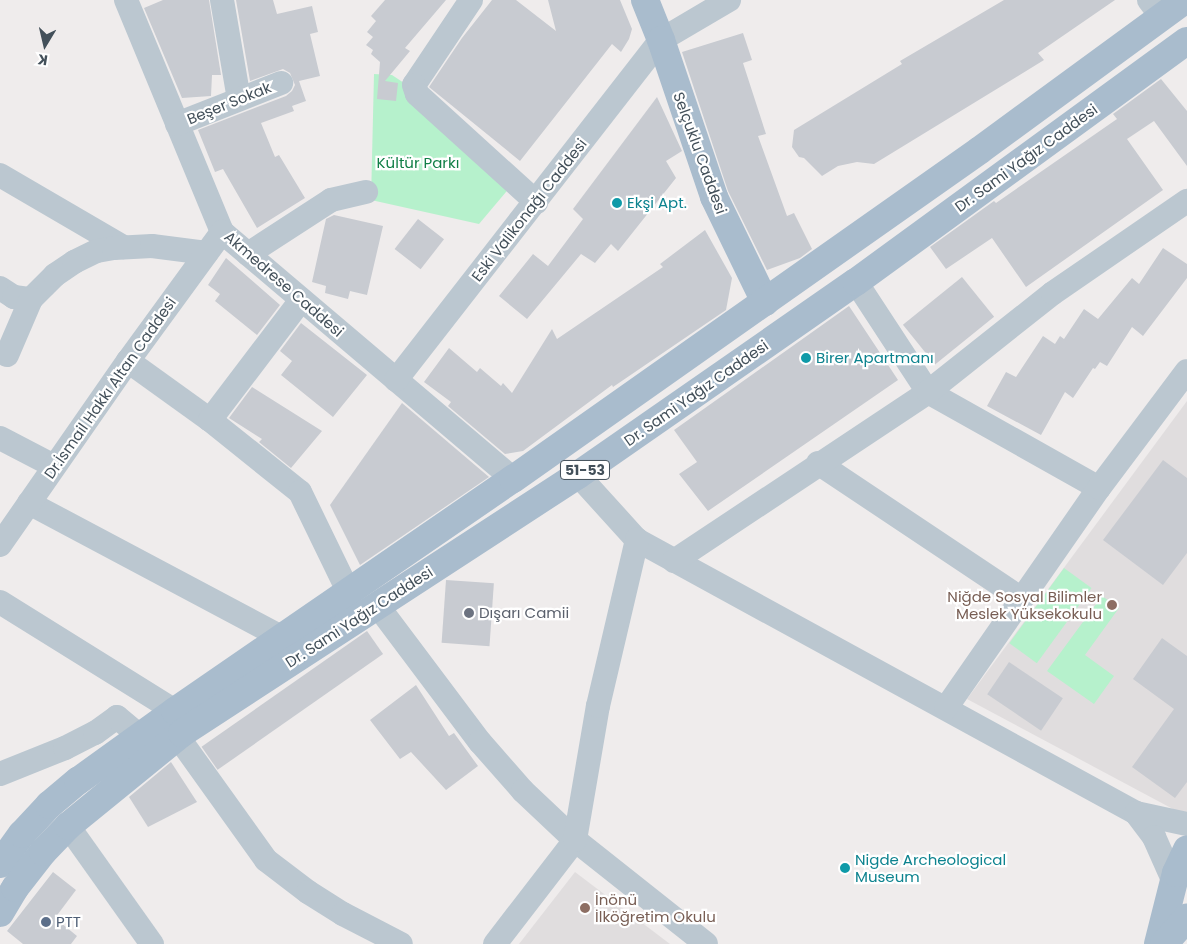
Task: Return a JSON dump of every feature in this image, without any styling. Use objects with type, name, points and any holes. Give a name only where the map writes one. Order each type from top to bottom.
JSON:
[{"type":"main road","name":"Selçuklu Caddesi","points":[[645,0],[661,40],[714,197],[764,302]]},
{"type":"main road","name":"Dr. Sami Yağız Caddesi","points":[[0,913],[15,888],[43,852],[68,826],[176,724],[283,638],[513,479],[980,150],[1156,9],[1185,0]]},
{"type":"main road","name":"Dr. Sami Yağız Caddesi","points":[[0,864],[22,834],[49,805],[140,736],[176,724],[377,605],[578,475],[856,282],[1184,48]]},
{"type":"main road","points":[[1158,944],[1174,882],[1187,849]]},
{"type":"main road","points":[[1164,944],[1187,918]]},
{"type":"street","points":[[222,0],[239,99]]},
{"type":"street","points":[[472,0],[414,85],[417,94],[536,202]]},
{"type":"street","points":[[661,40],[729,0]]},
{"type":"street","name":"Akmedrese Caddesi","points":[[129,1],[222,232],[513,479]]},
{"type":"street","name":"Eski Valikonağı Caddesi","points":[[396,380],[661,40]]},
{"type":"street","name":"Beşer Sokak","points":[[177,124],[281,83]]},
{"type":"street","points":[[0,175],[123,247]]},
{"type":"street","points":[[248,254],[331,200],[366,192]]},
{"type":"street","points":[[674,561],[818,463],[928,392],[1053,293],[1187,201]]},
{"type":"street","name":"Dr.İsmail Hakkı Altan Caddesi","points":[[0,545],[128,361],[222,232]]},
{"type":"street","points":[[7,355],[31,299],[55,275],[74,262],[97,251],[123,247],[152,246],[207,253]]},
{"type":"street","points":[[856,282],[928,392],[1099,488]]},
{"type":"street","points":[[0,288],[14,297],[31,299]]},
{"type":"street","points":[[210,420],[301,300]]},
{"type":"street","points":[[128,361],[210,420],[300,492],[349,593]]},
{"type":"street","points":[[946,708],[1099,488],[1187,371]]},
{"type":"street","points":[[0,438],[54,466]]},
{"type":"street","points":[[818,463],[1022,598]]},
{"type":"street","points":[[578,475],[637,540],[1136,813],[1187,824]]},
{"type":"street","points":[[29,503],[283,638]]},
{"type":"street","points":[[495,944],[575,840],[598,706],[637,540]]},
{"type":"street","points":[[0,602],[176,724],[266,860],[308,892],[343,914],[401,944]]},
{"type":"street","points":[[377,605],[480,742],[523,790],[575,840],[706,944]]},
{"type":"street","points":[[0,774],[65,748],[95,733],[117,717],[140,736]]},
{"type":"street","points":[[1136,813],[1154,837],[1174,882]]},
{"type":"street","points":[[68,826],[152,944]]},
{"type":"shaded area","name":"Niğde Sosyal Bilimler Meslek Yüksekokulu","points":[[1187,401],[1187,816],[1186,816],[967,699]]},
{"type":"shaded area","name":"İnönü İlköğretim Okulu","points":[[575,872],[670,944],[519,944]]},
{"type":"green space","name":"Kültür Parkı","points":[[374,74],[392,75],[410,87],[512,185],[479,224],[371,200]]},
{"type":"green space","points":[[1064,568],[1092,588],[1037,663],[1009,643]]},
{"type":"green space","points":[[1102,596],[1119,608],[1085,655],[1114,676],[1094,704],[1047,671]]},
{"type":"building","points":[[163,0],[209,0],[221,75],[212,75],[211,96],[182,98],[144,8]]},
{"type":"building","points":[[236,0],[273,0],[277,14],[312,6],[318,32],[310,34],[320,76],[299,81],[306,101],[292,106],[294,111],[261,123],[275,157],[279,155],[305,198],[257,228],[223,169],[215,172],[198,130],[286,96],[295,85],[290,73],[283,69],[250,81]]},
{"type":"building","points":[[385,0],[446,0],[405,48],[410,51],[385,81],[398,83],[396,101],[377,99],[380,62],[371,54],[373,50],[366,45],[373,37],[367,32],[376,21],[371,16]]},
{"type":"building","points":[[492,0],[516,0],[556,31],[548,0],[620,0],[632,29],[629,39],[621,52],[612,44],[520,161],[429,87],[462,38]]},
{"type":"building","points":[[1004,0],[1115,0],[1038,53],[1044,60],[874,164],[857,162],[838,166],[822,176],[804,158],[799,157],[792,147],[794,130],[902,64],[900,61]]},
{"type":"building","points":[[743,33],[752,60],[743,63],[766,134],[758,136],[787,216],[794,213],[812,249],[800,258],[767,270],[728,191],[682,52]]},
{"type":"building","points":[[1161,79],[1187,111],[1187,166],[1154,121],[1127,139],[1163,190],[1026,287],[992,238],[946,269],[930,247],[994,201],[996,203],[1117,119],[1113,114]]},
{"type":"building","points":[[657,97],[682,151],[666,161],[676,178],[618,251],[611,244],[595,263],[581,254],[527,319],[499,296],[533,254],[548,266],[583,219],[573,209]]},
{"type":"building","points":[[334,215],[383,226],[367,295],[350,291],[348,299],[325,293],[326,286],[312,282],[326,219]]},
{"type":"building","points":[[418,219],[444,239],[421,269],[395,249]]},
{"type":"building","points":[[705,230],[732,278],[726,310],[613,387],[612,385],[523,451],[505,454],[448,406],[451,402],[424,382],[449,348],[477,372],[480,368],[501,386],[503,383],[512,393],[552,329],[557,339],[663,267],[660,264]]},
{"type":"building","points":[[1163,248],[1187,264],[1187,278],[1143,336],[1132,327],[1107,366],[1100,362],[1095,369],[1093,368],[1073,398],[1065,392],[1041,435],[987,406],[1006,372],[1016,377],[1043,336],[1055,344],[1060,336],[1064,339],[1084,309],[1098,319],[1132,278],[1139,284]]},
{"type":"building","points":[[226,258],[280,305],[257,335],[215,301],[220,294],[208,285]]},
{"type":"building","points":[[962,277],[994,317],[935,364],[903,325]]},
{"type":"building","points":[[849,306],[898,380],[708,511],[679,474],[697,462],[674,430]]},
{"type":"building","points":[[301,323],[367,375],[333,417],[281,375],[292,361],[280,351]]},
{"type":"building","points":[[252,387],[322,431],[291,468],[259,442],[262,439],[229,418]]},
{"type":"building","points":[[402,403],[489,477],[360,565],[330,505]]},
{"type":"building","points":[[1163,460],[1187,478],[1187,553],[1163,585],[1103,540]]},
{"type":"building","name":"Dışarı Camii","points":[[446,580],[494,583],[489,646],[442,643]]},
{"type":"building","points":[[367,631],[383,654],[218,770],[202,747]]},
{"type":"building","points":[[1162,638],[1187,656],[1187,782],[1175,798],[1132,767],[1174,709],[1133,679]]},
{"type":"building","points":[[1009,662],[1063,698],[1041,731],[987,694]]},
{"type":"building","points":[[416,685],[449,736],[454,733],[478,766],[446,790],[411,752],[400,759],[370,720]]},
{"type":"building","points":[[171,762],[197,802],[148,827],[129,797]]},
{"type":"building","points":[[53,872],[76,890],[55,918],[77,936],[71,944],[23,944],[7,931]]},
{"type":"place","name":"Ekşi Apt.","points":[[617,203]]},
{"type":"place","name":"Birer Apartmanı","points":[[806,358]]},
{"type":"place","name":"Niğde Sosyal Bilimler Meslek Yüksekokulu","points":[[1112,605]]},
{"type":"place","name":"Dışarı Camii","points":[[469,613]]},
{"type":"place","name":"Nigde Archeological Museum","points":[[845,868]]},
{"type":"place","name":"İnönü İlköğretim Okulu","points":[[585,908]]},
{"type":"place","name":"PTT","points":[[46,922]]}]
